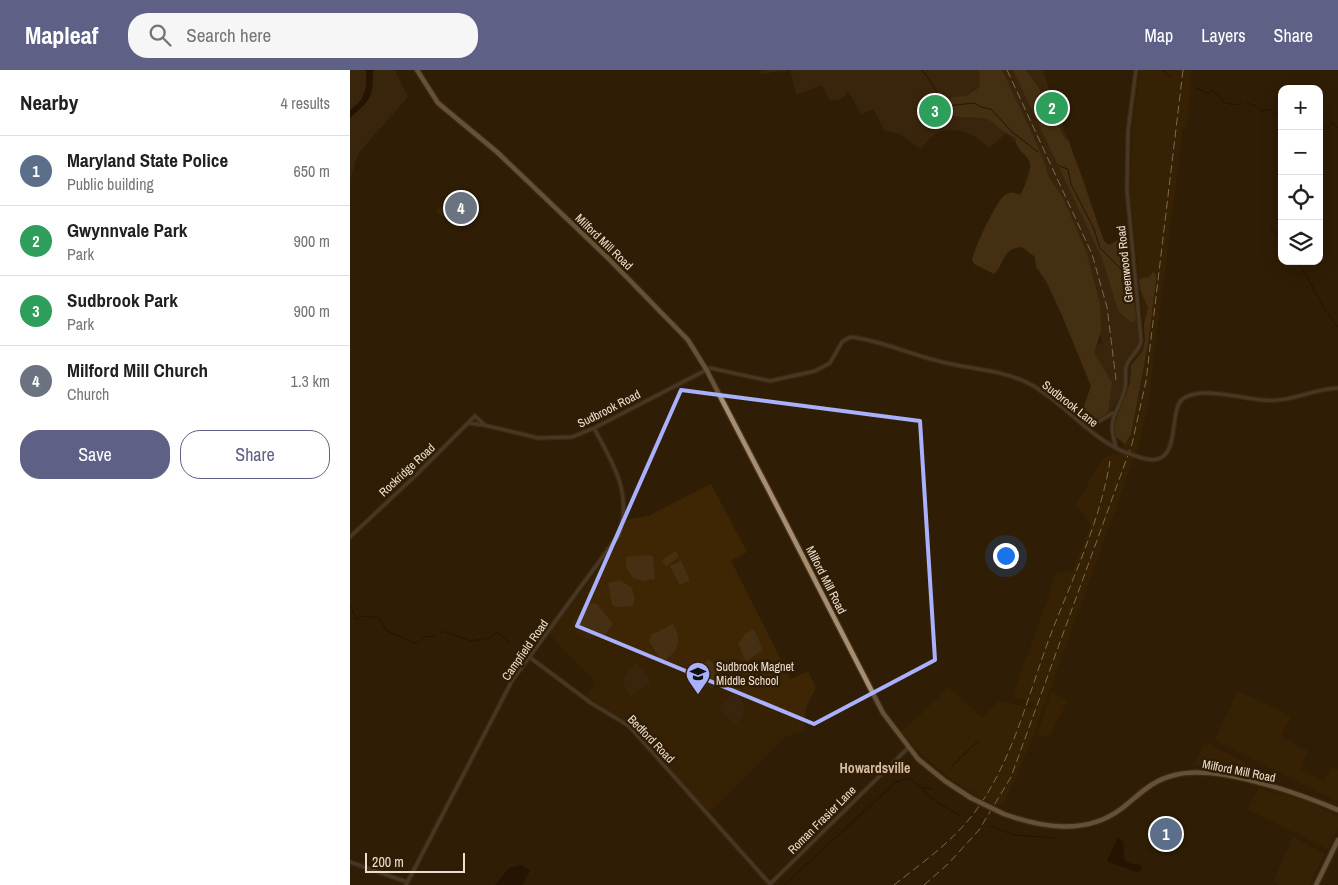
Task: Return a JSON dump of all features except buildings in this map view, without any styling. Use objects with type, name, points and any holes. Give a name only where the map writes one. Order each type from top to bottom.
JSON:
[{"type":"main road","name":"Milford Mill Road","points":[[417,70],[438,103],[497,152],[665,315],[688,340],[706,369],[874,698],[892,728],[908,748],[935,773],[971,798],[1004,814],[1044,825],[1074,827],[1087,825],[1112,815],[1145,788],[1160,780],[1182,773],[1201,772],[1286,790],[1338,810]]},
{"type":"main road","points":[[1316,885],[1338,840]]},
{"type":"street","name":"Greenwood Road","points":[[1116,448],[1112,431],[1114,412],[1125,390],[1127,365],[1139,350],[1141,341],[1127,190],[1127,140],[1136,70]]},
{"type":"street","name":"Sudbrook Lane","points":[[706,369],[710,368],[761,380],[788,378],[820,369],[830,363],[846,338],[859,338],[938,361],[1014,378],[1029,384],[1052,398],[1100,438],[1122,451],[1149,460],[1161,456],[1167,451],[1174,437],[1178,405],[1182,399],[1190,395],[1221,394],[1280,401],[1338,388]]},
{"type":"street","name":"Sudbrook Road","points":[[468,423],[484,424],[546,439],[572,436],[594,428],[706,369]]},
{"type":"street","points":[[1081,422],[1099,420],[1114,412]]},
{"type":"street","name":"Sudbrook Road","points":[[475,416],[484,424]]},
{"type":"street","name":"Rockridge Road","points":[[350,537],[475,416]]},
{"type":"street","name":"Campfield Road","points":[[407,884],[513,678],[608,552],[622,527],[625,506],[622,488],[594,428]]},
{"type":"street","name":"Bedford Road","points":[[528,656],[587,700],[629,726],[770,884]]},
{"type":"street","name":"Roman Frasier Lane","points":[[770,884],[908,748]]},
{"type":"street","points":[[350,862],[407,884]]},
{"type":"highlighted area","points":[[681,390],[920,421],[935,660],[814,724],[577,626]]},
{"type":"shaded area","points":[[350,70],[395,70],[408,97],[358,154],[350,180]]},
{"type":"shaded area","points":[[366,70],[373,70],[371,93],[367,102],[350,118],[350,110],[359,102],[364,93]]},
{"type":"shaded area","points":[[761,70],[790,70],[761,74]]},
{"type":"shaded area","points":[[790,70],[1043,70],[1053,103],[1085,183],[1104,248],[1129,240],[1139,341],[1137,349],[1125,365],[1124,389],[1110,413],[1081,415],[1089,398],[1103,378],[1085,368],[1079,351],[1103,343],[1099,331],[1021,197],[1032,160],[1006,133],[989,148],[981,141],[963,132],[945,131],[936,134],[928,140],[921,149],[900,134],[885,131],[873,109],[861,114],[848,91],[842,99],[830,101],[822,85],[796,95]]},
{"type":"shaded area","points":[[979,70],[1002,70],[1034,138],[1048,176],[1064,200],[1087,254],[1100,304],[1101,331],[1094,353],[1112,383],[1108,411],[1103,417],[1090,420],[1080,417],[1091,386],[1061,313],[1046,281],[1036,267],[1035,257],[1022,247],[1015,248],[1007,254],[994,274],[974,264],[972,260],[981,236],[996,206],[1009,193],[1020,195],[1030,171],[1029,161],[1017,146],[1016,138],[986,119],[954,116],[950,113],[949,106],[952,97],[967,96],[980,87]]},
{"type":"shaded area","points":[[1013,70],[1026,70],[1038,87],[1066,140],[1068,139],[1104,241],[1109,245],[1121,238],[1127,240],[1136,319],[1132,323],[1121,314],[1117,307],[1102,258]]},
{"type":"shaded area","points":[[1140,70],[1192,70],[1187,128],[1183,128],[1147,411],[1138,447],[1034,734],[1002,806],[991,803],[953,781],[918,751],[902,732],[949,687],[982,718],[999,701],[1032,709],[1035,703],[1012,697],[1050,593],[1054,574],[1073,570],[1091,525],[1076,505],[1102,459],[1112,454],[1121,454],[1136,398],[1141,396],[1135,360],[1144,346],[1145,335],[1130,190],[1133,119]]},
{"type":"shaded area","points":[[441,207],[451,215],[448,221],[436,211]]},
{"type":"shaded area","points":[[1153,272],[1156,274],[1156,280],[1148,344],[1131,434],[1125,444],[1116,437],[1113,428],[1130,383],[1131,365],[1142,352],[1145,341],[1144,325],[1148,308],[1140,289],[1139,279],[1149,277]]},
{"type":"shaded area","name":"Sudbrook Magnet Middle School","points":[[711,484],[747,552],[731,561],[791,679],[808,671],[816,688],[806,707],[804,730],[785,737],[709,813],[631,725],[585,696],[596,683],[549,634],[612,552],[621,537],[626,520],[648,516]]},
{"type":"shaded area","points":[[676,551],[679,557],[666,566],[662,560]]},
{"type":"shaded area","points":[[650,555],[653,557],[655,579],[644,581],[633,578],[626,567],[626,557]]},
{"type":"shaded area","points":[[681,561],[690,580],[680,585],[670,566]]},
{"type":"shaded area","points":[[620,580],[632,588],[635,599],[633,606],[615,607],[612,604],[608,583]]},
{"type":"shaded area","points":[[592,603],[597,604],[613,624],[605,635],[588,639],[576,632],[573,619]]},
{"type":"shaded area","points":[[673,624],[678,636],[677,646],[672,654],[662,662],[649,641],[651,635]]},
{"type":"shaded area","points":[[754,629],[763,650],[746,661],[738,644],[745,634]]},
{"type":"shaded area","points":[[709,659],[725,677],[712,689],[707,685],[699,692],[687,678]]},
{"type":"shaded area","points":[[637,663],[650,681],[649,684],[631,696],[625,687],[624,678],[628,670]]},
{"type":"shaded area","points":[[737,690],[745,708],[742,717],[735,725],[720,709],[720,705]]},
{"type":"shaded area","points":[[1238,691],[1291,716],[1281,737],[1308,751],[1300,769],[1323,781],[1331,767],[1338,770],[1338,802],[1214,740]]},
{"type":"shaded area","points":[[1051,692],[1068,700],[1049,737],[1037,735]]},
{"type":"shaded area","points":[[1205,742],[1246,763],[1240,774],[1210,767],[1193,766]]},
{"type":"shaded area","points":[[1259,788],[1309,802],[1338,816],[1338,829],[1328,849],[1247,809]]},
{"type":"shaded area","points":[[1118,837],[1123,842],[1124,858],[1128,863],[1139,864],[1142,869],[1139,873],[1107,861]]},
{"type":"shaded area","points":[[1293,837],[1325,854],[1310,885],[1280,885],[1273,881]]},
{"type":"shaded area","points":[[521,865],[530,871],[522,885],[495,885],[509,868]]},
{"type":"waterway","points":[[922,70],[947,106],[974,103],[991,109],[1012,132],[1038,152]]},
{"type":"waterway","points":[[1162,70],[1171,77]]},
{"type":"waterway","points":[[1196,88],[1208,93],[1212,90],[1224,102],[1242,104]]},
{"type":"waterway","points":[[1247,103],[1254,105],[1261,111],[1268,109],[1278,115]]},
{"type":"waterway","points":[[1323,126],[1329,128],[1332,122],[1338,128]]},
{"type":"waterway","points":[[1059,166],[1068,169],[1071,184],[1094,229],[1100,248],[1125,273],[1127,283],[1124,296],[1127,303]]},
{"type":"waterway","points":[[1271,226],[1278,236]]},
{"type":"waterway","points":[[1300,265],[1326,311],[1338,327]]},
{"type":"waterway","points":[[350,605],[356,619],[362,616],[379,618],[387,631],[414,643],[419,642],[424,637],[435,636]]},
{"type":"waterway","points":[[446,632],[471,641],[489,638],[497,632],[510,643]]},
{"type":"waterway","points":[[951,767],[979,740]]},
{"type":"waterway","points":[[784,885],[896,782],[908,778],[923,788],[931,789]]},
{"type":"waterway","points":[[919,786],[938,803],[961,816]]},
{"type":"waterway","points":[[989,826],[1015,835],[1057,838]]},
{"type":"railway","points":[[1007,70],[1092,254],[1107,307],[1116,380]]},
{"type":"railway","points":[[924,885],[948,864],[979,830],[1011,777],[1132,444],[1146,381],[1183,70]]},
{"type":"railway","points":[[894,885],[959,831],[990,790],[1019,727],[1049,639],[1084,552],[1099,507],[1110,461]]},
{"type":"place","name":"Gwynnvale Park","points":[[1052,108]]},
{"type":"place","name":"Sudbrook Park","points":[[935,111]]},
{"type":"place","name":"Milford Mill Church","points":[[461,208]]},
{"type":"place","name":"Sudbrook Magnet Middle School","points":[[698,695]]},
{"type":"place","name":"Maryland State Police","points":[[1166,834]]},
{"type":"district","name":"Howardsville","points":[[875,768]]}]
